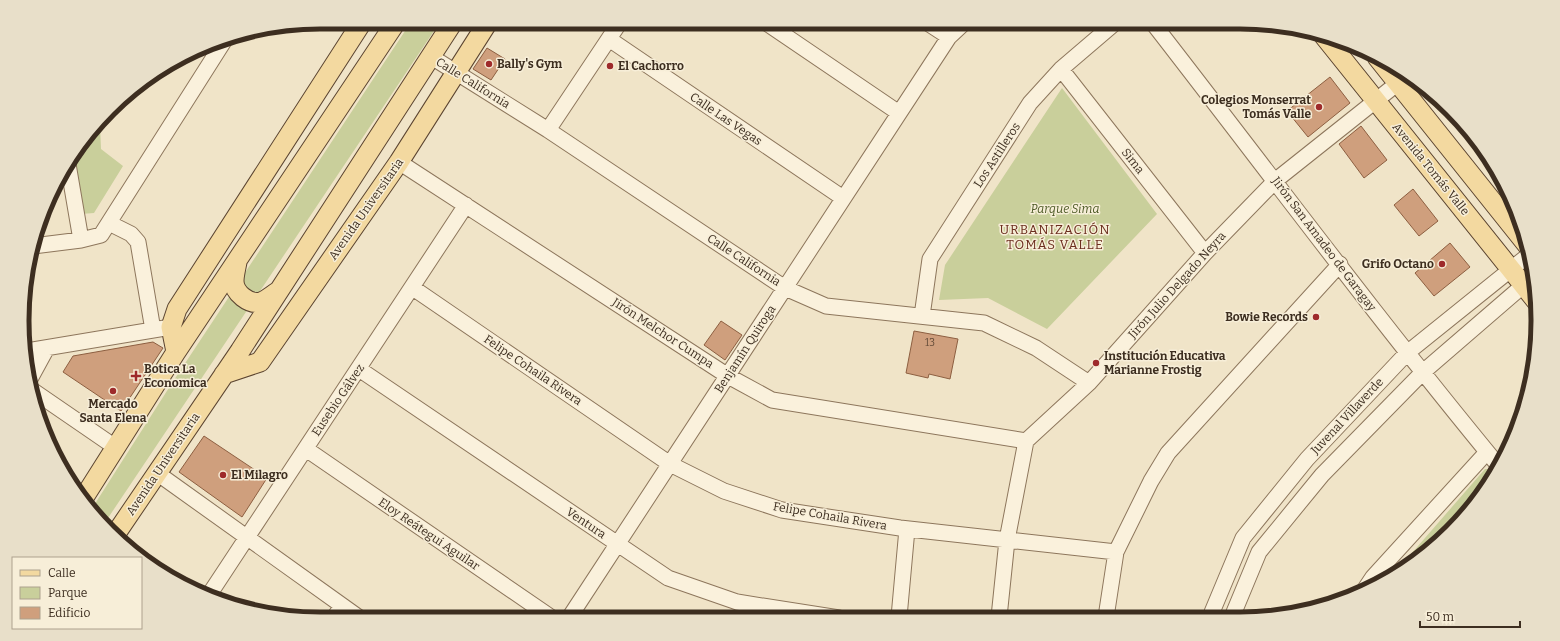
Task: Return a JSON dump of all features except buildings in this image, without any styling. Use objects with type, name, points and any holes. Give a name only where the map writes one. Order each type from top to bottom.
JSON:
[{"type":"main road","points":[[176,352],[171,327],[177,309],[357,29]]},
{"type":"main road","points":[[86,494],[176,352],[391,29]]},
{"type":"main road","name":"Avenida Universitaria","points":[[118,531],[224,374],[448,29]]},
{"type":"main road","name":"Avenida Universitaria","points":[[224,374],[260,362],[399,162],[484,29]]},
{"type":"main road","name":"Avenida Tomás Valle","points":[[1330,43],[1511,269],[1529,281]]},
{"type":"main road","points":[[1387,69],[1518,233]]},
{"type":"main road","points":[[1460,161],[1460,205]]},
{"type":"main road","points":[[237,261],[234,281],[237,292],[255,303],[263,301],[277,292]]},
{"type":"street","points":[[548,130],[615,29]]},
{"type":"street","points":[[775,29],[899,113]]},
{"type":"street","points":[[937,29],[949,37]]},
{"type":"street","name":"Benjamín Quiroga","points":[[573,612],[949,37],[958,29]]},
{"type":"street","name":"Los Astilleros","points":[[922,316],[930,259],[1030,103],[1061,69],[1108,29]]},
{"type":"street","name":"Jirón San Amadeo de Garagay","points":[[1157,29],[1276,180],[1407,353],[1494,461]]},
{"type":"street","name":"Calle Las Vegas","points":[[609,38],[843,198]]},
{"type":"street","points":[[39,245],[82,240],[101,235],[221,46]]},
{"type":"street","name":"Calle California","points":[[430,56],[548,130],[785,288],[826,306],[984,322],[1036,348],[1089,383]]},
{"type":"street","name":"Sima","points":[[1061,69],[1205,253]]},
{"type":"street","name":"Jirón Julio Delgado Neyra","points":[[1026,441],[1089,383],[1205,253],[1276,180],[1398,83]]},
{"type":"street","name":"Jirón Melchor Cumpa","points":[[399,162],[728,376],[772,400],[1026,441]]},
{"type":"street","points":[[70,172],[82,240]]},
{"type":"street","name":"Eusebio Gálvez","points":[[212,591],[413,288],[466,205]]},
{"type":"street","points":[[109,223],[131,234],[138,242],[153,330]]},
{"type":"street","name":"Juvenal Villaverde","points":[[1212,612],[1244,538],[1307,459],[1407,353],[1524,259]]},
{"type":"street","points":[[1107,612],[1116,552],[1151,481],[1168,452],[1340,264]]},
{"type":"street","name":"Juvenal Villaverde","points":[[1234,612],[1258,552],[1322,475],[1423,372],[1529,281]]},
{"type":"street","name":"Felipe Cohaila Rivera","points":[[413,288],[670,464],[724,491],[782,510],[907,529],[1116,552]]},
{"type":"street","points":[[31,350],[171,327]]},
{"type":"street","points":[[34,372],[47,348]]},
{"type":"street","name":"Ventura","points":[[359,369],[668,578],[730,599],[805,612]]},
{"type":"street","points":[[39,395],[115,447]]},
{"type":"street","points":[[1000,612],[1007,540],[1026,441]]},
{"type":"street","name":"Eloy Reátegui Aguilar","points":[[306,449],[543,612]]},
{"type":"street","points":[[1371,581],[1487,452]]},
{"type":"street","points":[[157,473],[248,536],[351,612]]},
{"type":"street","points":[[899,612],[907,529]]},
{"type":"street","points":[[338,612],[342,606]]},
{"type":"green space","points":[[406,29],[435,29],[107,519],[94,505],[172,383]]},
{"type":"green space","name":"Parque Sima","points":[[1062,88],[1157,214],[1047,329],[988,298],[939,300],[945,265]]},
{"type":"green space","points":[[100,129],[101,149],[123,166],[94,213],[81,214],[73,167]]},
{"type":"green space","points":[[1485,469],[1489,469],[1482,482],[1459,513],[1432,540],[1407,559]]},
{"type":"place","name":"Bally's Gym","points":[[489,64]]},
{"type":"place","name":"El Cachorro","points":[[610,66]]},
{"type":"place","name":"Colegios Monserrat Tomás Valle","points":[[1319,107]]},
{"type":"place","name":"Grifo Octano","points":[[1442,264]]},
{"type":"place","name":"Bowie Records","points":[[1316,317]]},
{"type":"place","name":"Institución Educativa Marianne Frostig","points":[[1096,363]]},
{"type":"place","name":"Botica La Economica","points":[[136,376]]},
{"type":"place","name":"Mercado Santa Elena","points":[[113,391]]},
{"type":"place","name":"El Milagro","points":[[223,475]]},
{"type":"district","name":"URBANIZACIÓN TOMÁS VALLE","points":[[1055,236]]}]
